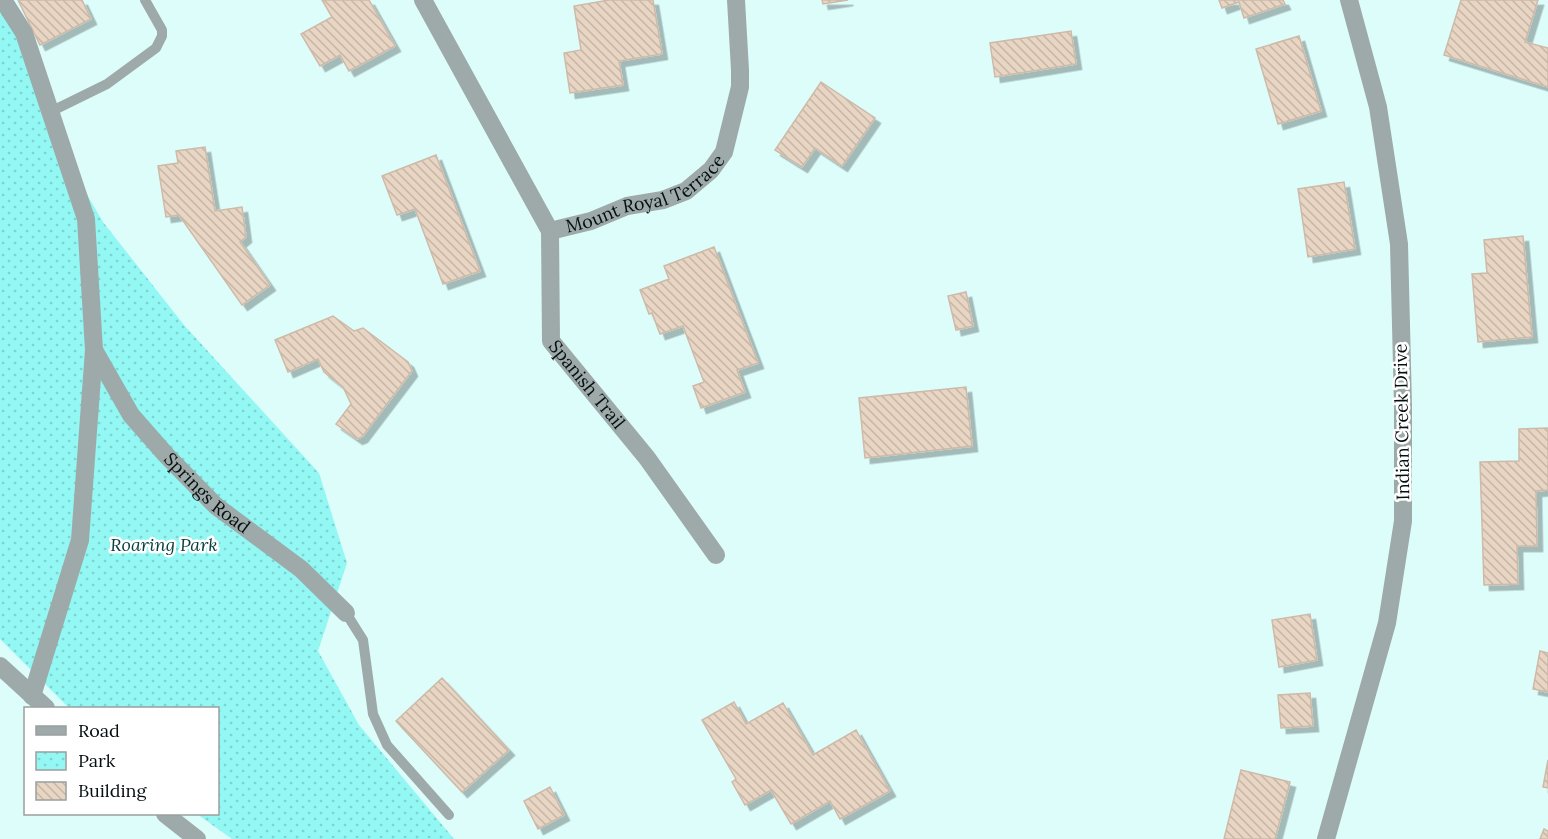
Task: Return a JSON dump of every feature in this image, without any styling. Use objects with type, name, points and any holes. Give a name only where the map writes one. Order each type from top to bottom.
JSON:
[{"type":"street","name":"Springs Road","points":[[3,0],[24,33],[86,219],[94,350],[80,540],[32,696]]},
{"type":"street","name":"Spanish Trail","points":[[423,0],[550,231],[551,341],[647,458],[717,555]]},
{"type":"street","name":"Mount Royal Terrace","points":[[550,231],[591,221],[627,206],[663,200],[686,191],[711,170],[724,152],[740,87],[736,0]]},
{"type":"street","name":"Indian Creek Drive","points":[[1326,839],[1387,623],[1403,521],[1404,406],[1399,244],[1378,107],[1349,0]]},
{"type":"street","name":"Springs Road","points":[[94,350],[131,415],[167,456],[216,506],[301,569],[346,613]]},
{"type":"street","points":[[0,666],[45,707]]},
{"type":"street","points":[[167,815],[197,839]]},
{"type":"lane","points":[[50,112],[107,84],[156,48],[162,36],[162,30],[145,0]]},
{"type":"lane","points":[[346,613],[363,640],[373,714],[387,745],[449,815]]},
{"type":"green space","name":"Roaring Park","points":[[0,0],[82,186],[103,222],[184,325],[319,473],[347,563],[318,651],[359,725],[454,839],[232,839],[198,815],[219,815],[219,707],[68,707],[0,639]]},
{"type":"building","points":[[18,0],[82,0],[91,19],[40,45]]},
{"type":"building","points":[[322,0],[369,0],[395,46],[349,71],[340,55],[320,66],[301,34],[332,17]]},
{"type":"building","points":[[609,0],[653,0],[662,54],[619,61],[623,85],[570,93],[564,53],[581,50],[574,6]]},
{"type":"building","points":[[822,0],[848,0],[823,4]]},
{"type":"building","points":[[1219,0],[1283,0],[1285,4],[1244,18],[1239,2],[1222,8]]},
{"type":"building","points":[[1461,0],[1538,0],[1525,42],[1548,48],[1548,87],[1444,55]]},
{"type":"building","points":[[1071,31],[1076,64],[995,77],[990,43]]},
{"type":"building","points":[[1299,36],[1321,111],[1278,124],[1256,49]]},
{"type":"building","points":[[821,82],[875,118],[842,166],[815,148],[802,167],[775,150]]},
{"type":"building","points":[[205,147],[215,211],[242,207],[246,237],[240,242],[270,285],[242,305],[179,215],[166,217],[158,166],[178,163],[176,151]]},
{"type":"building","points":[[436,155],[480,271],[443,284],[415,209],[397,215],[382,176]]},
{"type":"building","points":[[1344,182],[1355,249],[1308,257],[1298,189]]},
{"type":"building","points":[[1523,236],[1532,337],[1478,342],[1472,274],[1487,273],[1484,240]]},
{"type":"building","points":[[714,247],[758,363],[737,370],[745,392],[701,408],[693,386],[704,382],[683,326],[660,334],[640,290],[669,279],[664,266]]},
{"type":"building","points":[[966,292],[973,326],[956,330],[948,296]]},
{"type":"building","points":[[333,316],[354,331],[363,328],[408,362],[412,371],[362,437],[357,439],[336,424],[351,404],[343,387],[324,372],[318,359],[288,372],[275,340]]},
{"type":"building","points":[[966,387],[972,446],[865,458],[859,398]]},
{"type":"building","points":[[1548,428],[1548,490],[1536,491],[1537,546],[1517,546],[1518,584],[1484,585],[1480,462],[1519,461],[1519,429]]},
{"type":"building","points":[[1310,614],[1317,660],[1279,667],[1272,620]]},
{"type":"building","points":[[1540,651],[1548,653],[1548,692],[1533,689]]},
{"type":"building","points":[[442,678],[509,750],[462,792],[396,721]]},
{"type":"building","points":[[1310,693],[1313,726],[1281,728],[1278,695]]},
{"type":"building","points":[[734,702],[746,724],[783,703],[813,755],[856,730],[890,791],[840,819],[830,801],[791,824],[771,790],[745,805],[732,782],[736,779],[702,720]]},
{"type":"building","points":[[1548,760],[1548,788],[1543,787]]},
{"type":"building","points":[[1241,770],[1290,782],[1275,839],[1224,839]]},
{"type":"building","points":[[550,787],[564,815],[538,829],[524,801]]},
{"type":"building","points":[[1544,829],[1548,831],[1548,839],[1540,839]]}]
